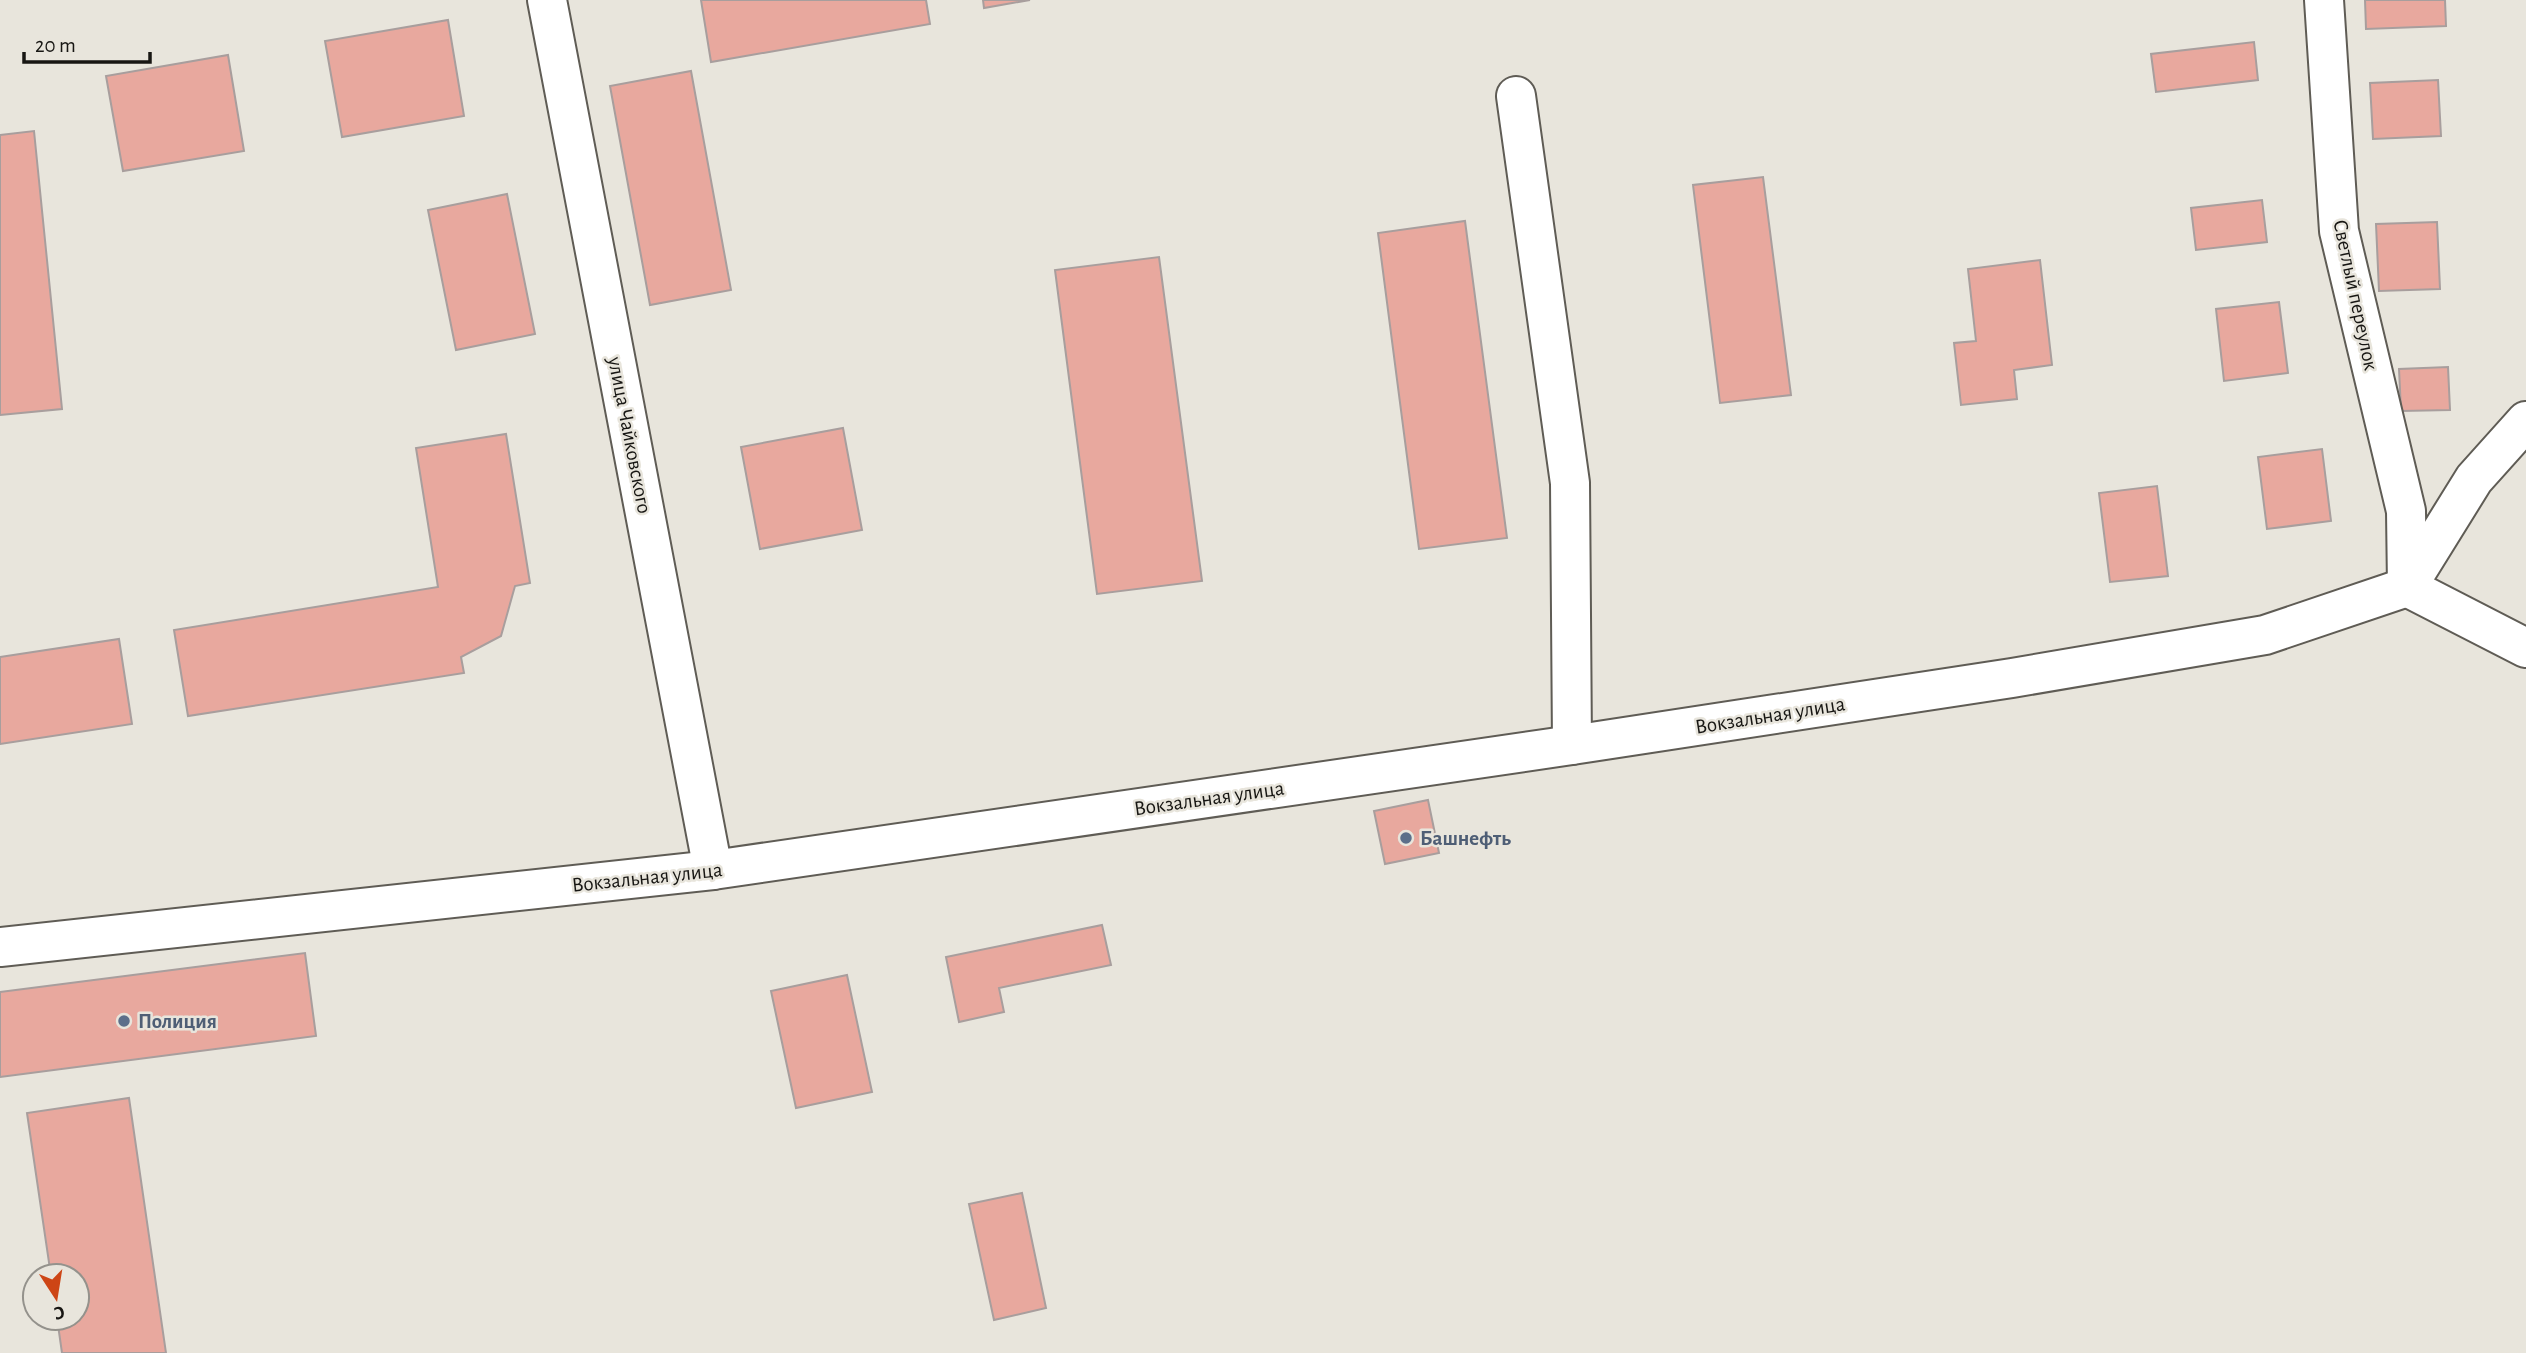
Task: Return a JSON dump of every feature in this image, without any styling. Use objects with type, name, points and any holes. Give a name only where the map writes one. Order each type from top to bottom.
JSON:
[{"type":"street","name":"улица Чайковского","points":[[547,0],[713,870]]},
{"type":"street","name":"Светлый переулок","points":[[2324,0],[2339,231],[2406,511],[2407,587]]},
{"type":"street","points":[[1516,96],[1570,483],[1572,745]]},
{"type":"street","points":[[2526,421],[2474,479],[2407,587],[2526,648]]},
{"type":"street","name":"Вокзальная улица","points":[[0,947],[713,870],[1572,745],[2011,678],[2265,635],[2407,587]]},
{"type":"building","points":[[701,0],[926,0],[930,24],[711,62]]},
{"type":"building","points":[[983,0],[1030,0],[984,8]]},
{"type":"building","points":[[2365,0],[2445,0],[2446,26],[2366,29]]},
{"type":"building","points":[[448,20],[464,116],[342,137],[325,41]]},
{"type":"building","points":[[2254,42],[2258,80],[2156,92],[2151,54]]},
{"type":"building","points":[[228,55],[244,151],[123,171],[106,76]]},
{"type":"building","points":[[691,71],[731,290],[650,305],[610,86]]},
{"type":"building","points":[[2438,80],[2441,136],[2373,139],[2370,83]]},
{"type":"building","points":[[34,131],[62,409],[0,415],[0,135]]},
{"type":"building","points":[[1763,177],[1791,395],[1720,403],[1693,185]]},
{"type":"building","points":[[507,194],[535,334],[456,350],[428,210]]},
{"type":"building","points":[[2262,200],[2267,242],[2196,250],[2191,208]]},
{"type":"building","points":[[1465,221],[1507,538],[1419,549],[1378,233]]},
{"type":"building","points":[[2437,222],[2440,289],[2379,291],[2376,224]]},
{"type":"building","points":[[1159,257],[1202,581],[1097,594],[1055,270]]},
{"type":"building","points":[[2040,260],[2052,365],[2014,370],[2017,399],[1961,405],[1954,343],[1976,341],[1968,269]]},
{"type":"building","points":[[2279,302],[2288,373],[2224,381],[2216,309]]},
{"type":"building","points":[[2448,367],[2450,410],[2401,411],[2399,369]]},
{"type":"building","points":[[843,428],[862,530],[760,549],[741,447]]},
{"type":"building","points":[[506,434],[530,583],[515,586],[501,636],[461,657],[464,673],[188,716],[174,630],[438,587],[416,448]]},
{"type":"building","points":[[2322,449],[2331,521],[2267,529],[2258,457]]},
{"type":"building","points":[[2157,486],[2168,576],[2110,582],[2099,493]]},
{"type":"building","points":[[119,639],[132,724],[0,744],[0,657]]},
{"type":"building","points":[[1428,800],[1439,853],[1385,864],[1374,811]]},
{"type":"building","points":[[1102,925],[1111,965],[999,988],[1004,1012],[959,1022],[946,957]]},
{"type":"building","points":[[305,953],[316,1036],[0,1077],[0,992]]},
{"type":"building","points":[[847,975],[872,1092],[796,1108],[771,991]]},
{"type":"building","points":[[129,1098],[166,1353],[62,1353],[59,1332],[91,1332],[91,1262],[49,1262],[27,1113]]},
{"type":"building","points":[[1022,1193],[1046,1308],[994,1320],[969,1204]]},
{"type":"place","name":"Башнефть","points":[[1406,838]]},
{"type":"place","name":"Полиция","points":[[124,1021]]}]
